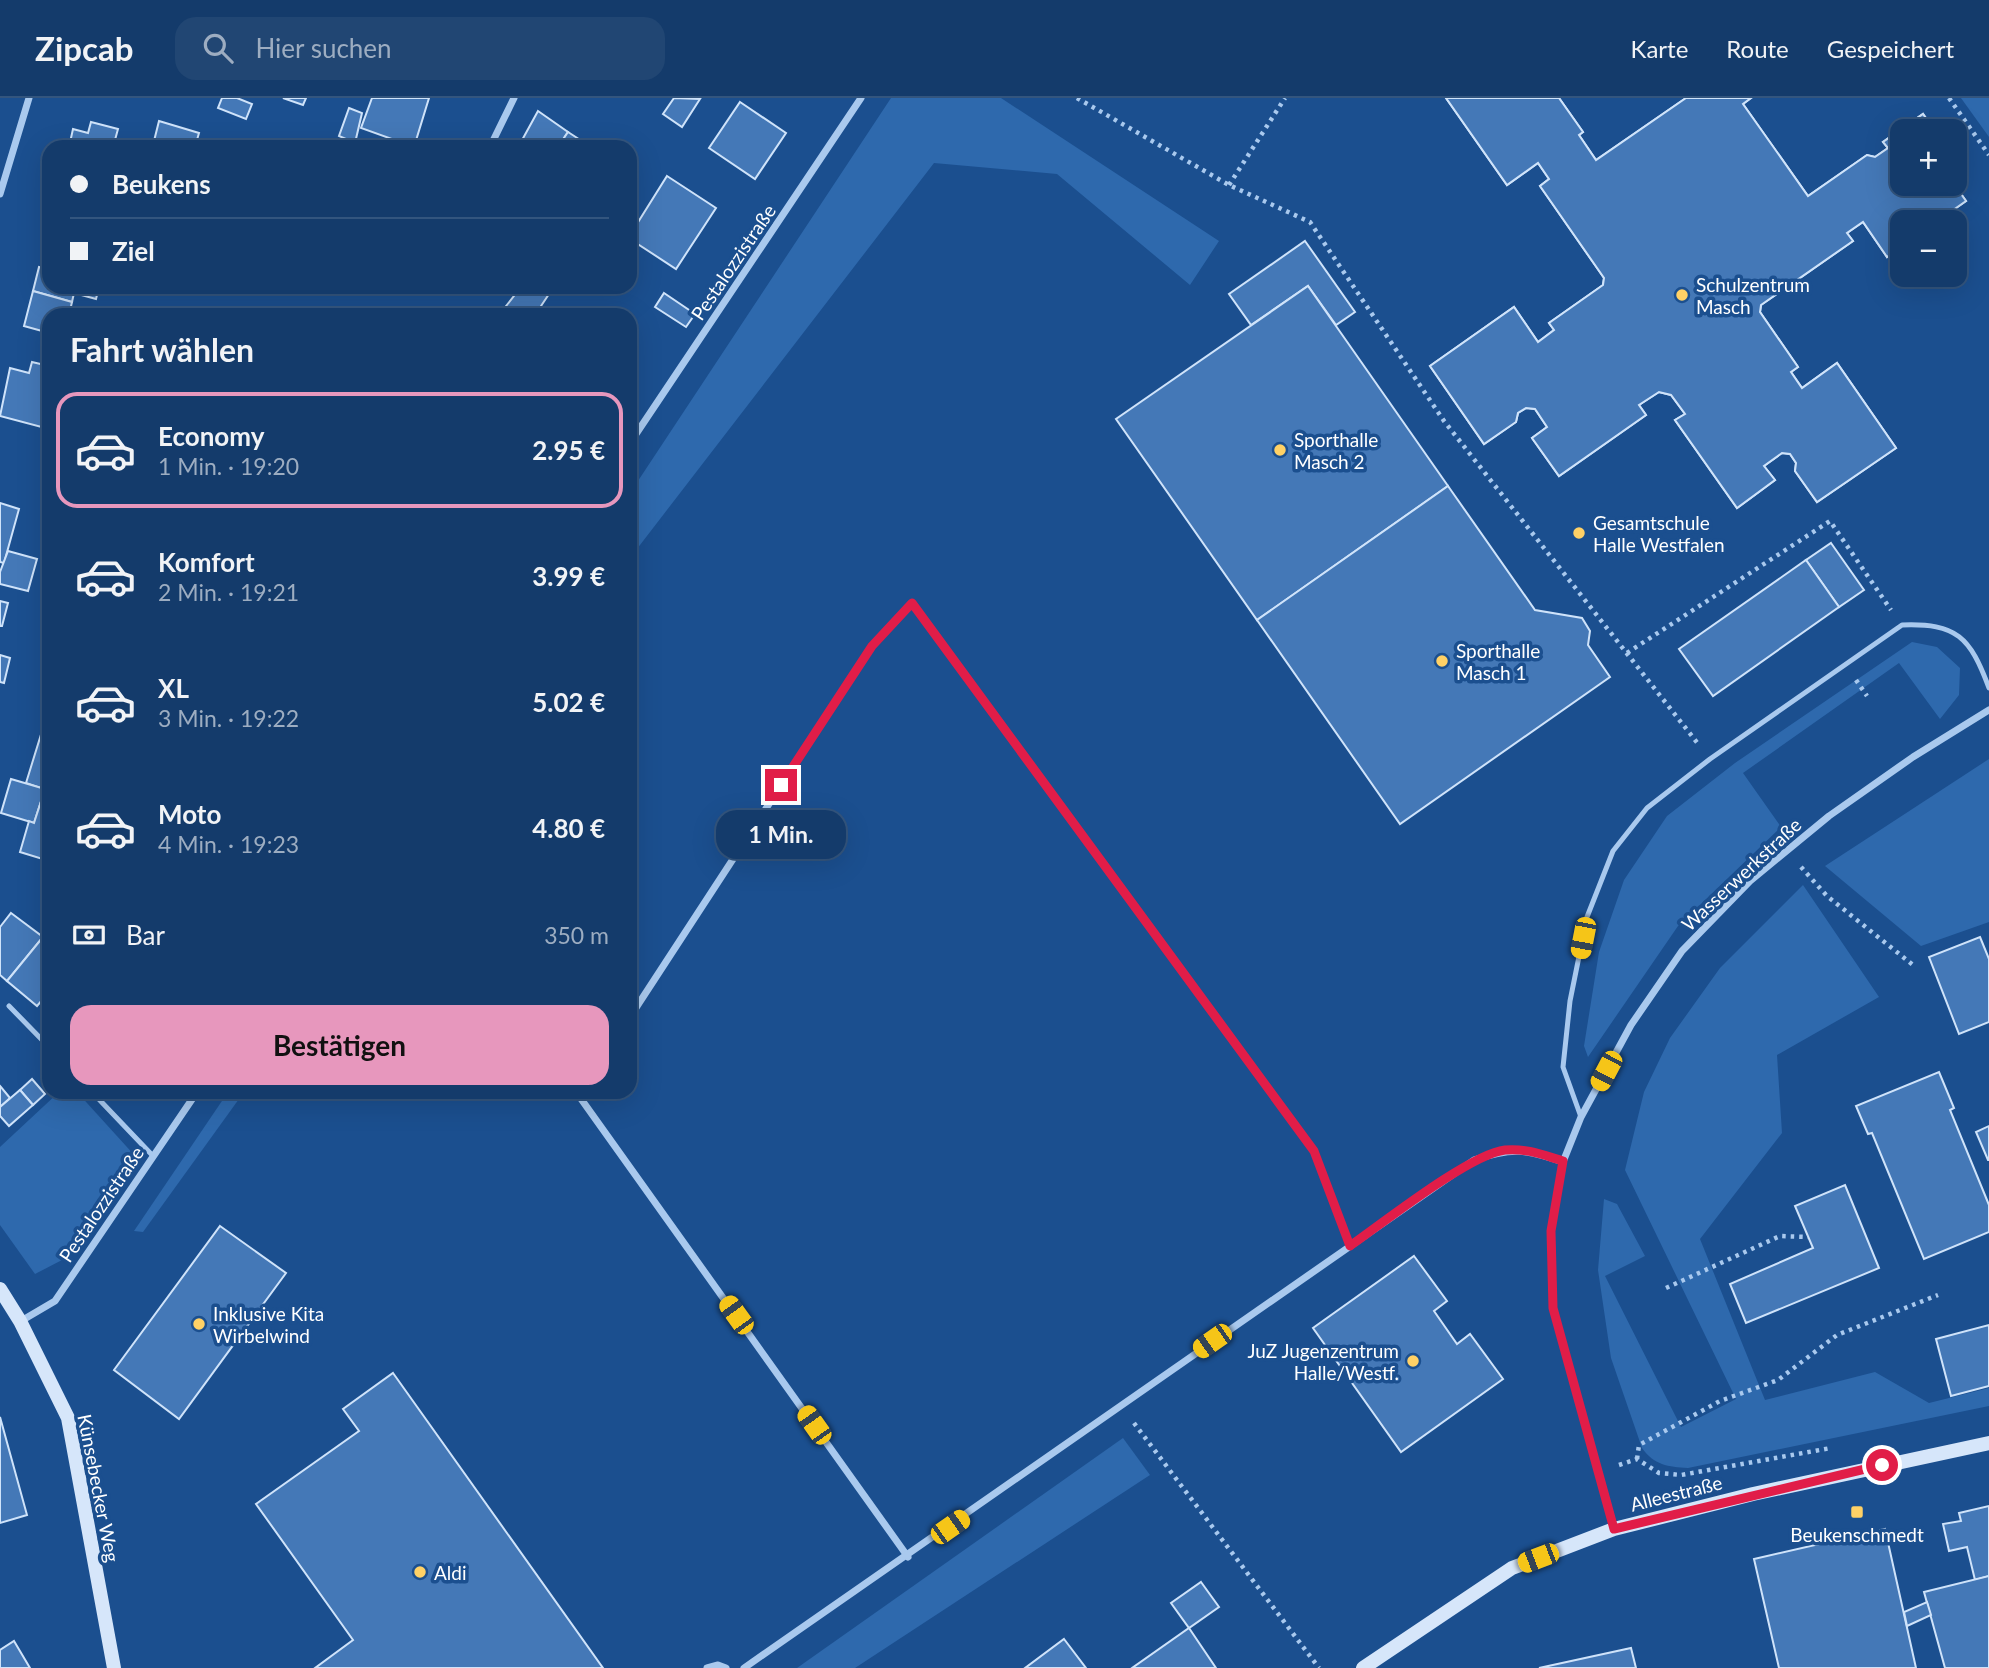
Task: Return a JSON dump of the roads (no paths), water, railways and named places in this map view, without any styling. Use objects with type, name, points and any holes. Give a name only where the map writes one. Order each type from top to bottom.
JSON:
[{"type":"street","points":[[0,194],[29,98]]},
{"type":"street","points":[[493,140],[514,98]]},
{"type":"street","name":"Pestalozzistraße","points":[[637,433],[861,98]]},
{"type":"street","points":[[637,1006],[872,646],[912,603],[1314,1151],[1350,1246]]},
{"type":"street","name":"Wasserwerkstraße","points":[[1614,1529],[1553,1308],[1551,1231],[1563,1161],[1581,1117],[1631,1025],[1682,951],[1751,881],[1822,821],[1913,757],[1989,710]]},
{"type":"street","name":"Pestalozzistraße","points":[[20,1321],[55,1301],[192,1099]]},
{"type":"street","points":[[583,1099],[908,1557]]},
{"type":"street","points":[[744,1668],[908,1557],[1120,1405],[1474,1160],[1503,1150],[1529,1150],[1563,1161]]},
{"type":"street","name":"Künsebecker Weg","points":[[0,1289],[20,1321],[68,1418],[114,1668]]},
{"type":"street","name":"Alleestraße","points":[[1363,1668],[1512,1568],[1614,1529],[1753,1494],[1989,1443]]},
{"type":"street","points":[[707,1668],[726,1668]]},
{"type":"lane","points":[[1581,1117],[1563,1067],[1570,1001],[1587,917],[1613,851],[1647,808],[1710,759],[1902,625],[1933,624],[1960,634],[1980,663],[1989,688]]},
{"type":"lane","points":[[9,1006],[42,1040]]},
{"type":"lane","points":[[99,1099],[153,1156]]},
{"type":"place","name":"Schulzentrum Masch","points":[[1682,295]]},
{"type":"place","name":"Sporthalle Masch 2","points":[[1280,450]]},
{"type":"place","name":"Gesamtschule Halle Westfalen","points":[[1579,533]]},
{"type":"place","name":"Sporthalle Masch 1","points":[[1442,661]]},
{"type":"place","name":"Inklusive Kita Wirbelwind","points":[[199,1324]]},
{"type":"place","name":"JuZ Jugenzentrum Halle/Westf.","points":[[1413,1361]]},
{"type":"place","name":"Beukenschmedt","points":[[1857,1512]]},
{"type":"place","name":"Aldi","points":[[420,1572]]}]
